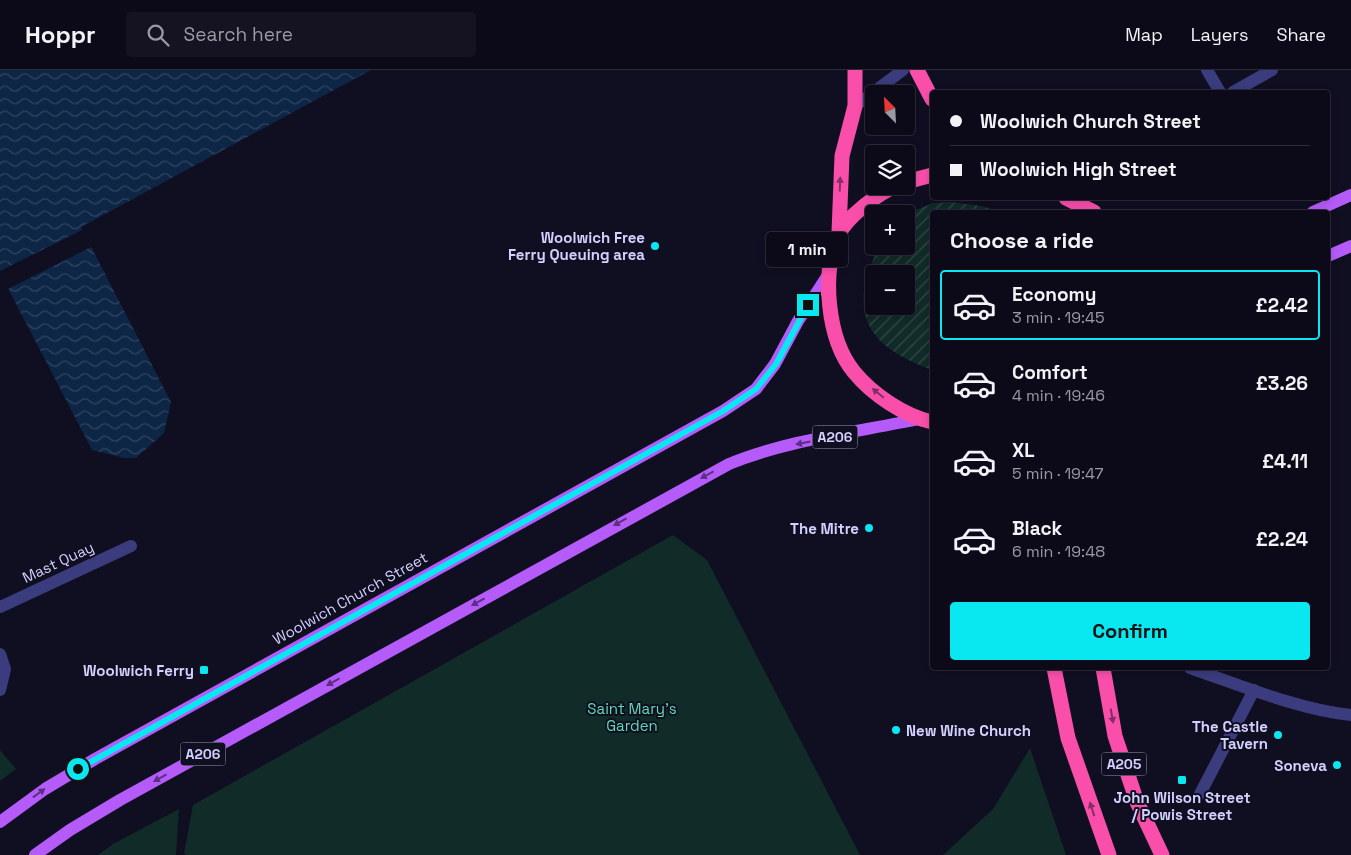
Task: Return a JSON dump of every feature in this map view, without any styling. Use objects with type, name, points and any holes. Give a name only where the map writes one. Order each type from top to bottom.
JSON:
[{"type":"highway","points":[[855,70],[855,106],[842,156],[839,232],[828,275],[831,314],[839,346],[854,372],[880,396],[926,421]]},
{"type":"highway","points":[[917,70],[930,95]]},
{"type":"highway","points":[[915,180],[930,176]]},
{"type":"highway","points":[[839,232],[864,206],[880,195]]},
{"type":"highway","points":[[1070,200],[1092,210]]},
{"type":"highway","name":"A205","points":[[1054,670],[1068,738],[1109,855]]},
{"type":"highway","name":"A205","points":[[1103,670],[1115,736],[1137,802],[1162,855]]},
{"type":"main road","points":[[1317,210],[1351,195]]},
{"type":"main road","points":[[1330,255],[1351,246]]},
{"type":"main road","name":"Woolwich Church Street","points":[[0,822],[45,789],[95,759],[723,411],[756,389],[776,364],[798,321],[828,275]]},
{"type":"main road","name":"A206","points":[[35,855],[70,830],[120,800],[662,499],[751,455],[926,421]]},
{"type":"street","points":[[855,106],[903,70]]},
{"type":"street","points":[[1207,70],[1219,90]]},
{"type":"street","points":[[1237,90],[1272,70]]},
{"type":"street","name":"Mast Quay","points":[[0,608],[131,546]]},
{"type":"street","points":[[0,654],[5,669],[0,690]]},
{"type":"street","points":[[1196,670],[1254,690],[1313,707],[1351,715]]},
{"type":"street","points":[[1200,794],[1254,690]]},
{"type":"green space","points":[[950,202],[997,210],[930,210],[930,369],[891,350],[877,337],[868,324],[866,315],[915,315],[915,265],[871,265],[875,255],[915,255],[915,210],[933,203]]},
{"type":"green space","points":[[865,286],[865,312],[864,308]]},
{"type":"green space","name":"Saint Mary's Garden","points":[[673,535],[707,560],[860,855],[186,855],[184,853],[193,805]]},
{"type":"green space","points":[[1030,748],[1066,855],[943,855],[993,809]]},
{"type":"green space","points":[[0,750],[16,769],[0,781]]},
{"type":"green space","points":[[179,809],[176,855],[98,855],[113,844]]},
{"type":"water","points":[[0,70],[371,70],[81,227],[171,402],[164,433],[136,458],[124,458],[92,450],[0,273]]},
{"type":"pier","points":[[84,229],[93,246],[6,290],[0,277],[0,271]]},
{"type":"place","name":"Woolwich Free Ferry Queuing area","points":[[655,246]]},
{"type":"place","name":"The Mitre","points":[[869,528]]},
{"type":"place","name":"Woolwich Ferry","points":[[204,670]]},
{"type":"place","name":"New Wine Church","points":[[896,730]]},
{"type":"place","name":"The Castle Tavern","points":[[1278,735]]},
{"type":"place","name":"Soneva","points":[[1337,765]]},
{"type":"place","name":"John Wilson Street / Powis Street","points":[[1182,780]]},
{"type":"route","points":[[78,769],[233,681],[723,411],[756,389],[776,364],[808,305]]}]
